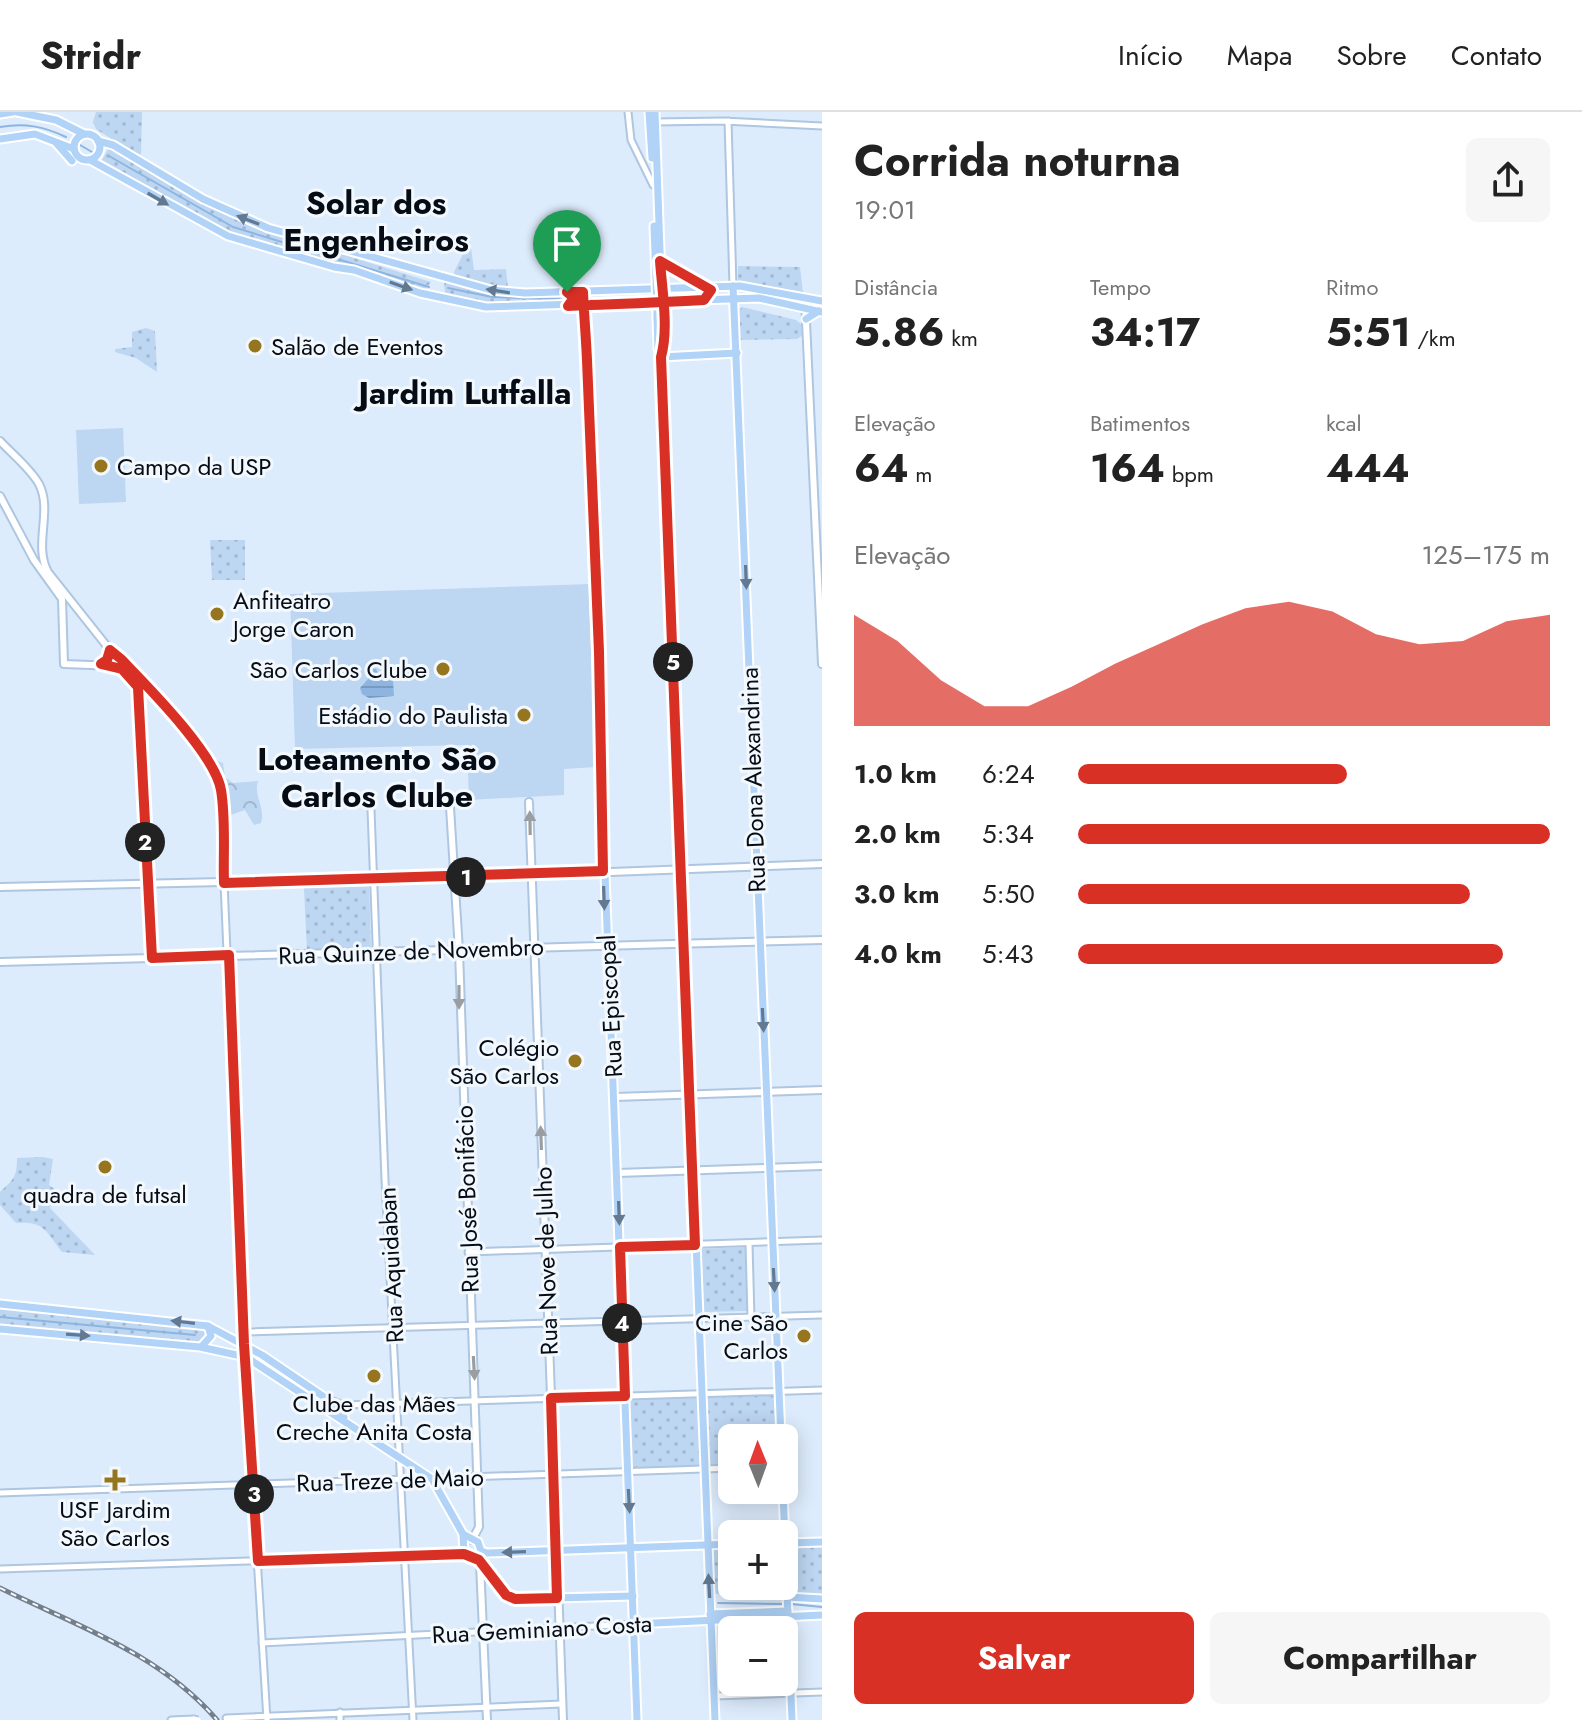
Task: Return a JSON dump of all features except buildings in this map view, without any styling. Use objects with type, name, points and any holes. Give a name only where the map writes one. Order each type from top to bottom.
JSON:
[{"type":"main road","points":[[0,114],[15,112],[56,120],[113,145],[220,208],[268,228],[491,290],[583,292],[733,286],[805,304],[820,311]]},
{"type":"main road","points":[[652,112],[715,1720]]},
{"type":"main road","points":[[652,112],[655,122],[659,278]]},
{"type":"main road","points":[[0,139],[27,134],[74,149]]},
{"type":"main road","points":[[84,134],[75,141],[74,149],[79,159],[110,171],[228,236],[354,270],[431,296],[486,307],[704,300],[767,299],[805,304],[822,301]]},
{"type":"main road","points":[[52,140],[72,161]]},
{"type":"main road","points":[[88,163],[99,152],[98,141]]},
{"type":"main road","points":[[660,261],[713,287]]},
{"type":"main road","name":"Rua Dona Alexandrina","points":[[733,286],[780,1424]]},
{"type":"main road","points":[[704,300],[713,287]]},
{"type":"main road","points":[[567,292],[574,298],[568,306]]},
{"type":"main road","name":"Rua Episcopal","points":[[583,292],[598,621],[603,871],[615,1097],[637,1720]]},
{"type":"main road","points":[[805,304],[822,664]]},
{"type":"main road","points":[[806,319],[820,311]]},
{"type":"main road","points":[[661,357],[737,353]]},
{"type":"main road","points":[[0,441],[40,485],[44,563],[110,650],[187,733],[216,775],[221,790],[224,883]]},
{"type":"main road","points":[[0,496],[27,547],[62,599],[64,664],[101,664],[122,669],[141,685]]},
{"type":"main road","points":[[27,547],[42,543]]},
{"type":"main road","points":[[63,616],[77,607]]},
{"type":"main road","points":[[101,664],[107,660],[110,650]]},
{"type":"main road","points":[[141,685],[139,699],[152,958]]},
{"type":"main road","name":"Rua Nove de Julho","points":[[529,802],[563,1720]]},
{"type":"main road","name":"Rua José Bonifácio","points":[[450,807],[459,951],[478,1478],[479,1527],[477,1535],[467,1546]]},
{"type":"main road","points":[[0,887],[531,875],[822,864]]},
{"type":"main road","name":"Rua Quinze de Novembro","points":[[0,962],[822,940]]},
{"type":"main road","points":[[615,1097],[822,1090]]},
{"type":"main road","points":[[618,1173],[822,1166]]},
{"type":"main road","points":[[0,1304],[208,1326],[244,1344],[324,1397],[355,1428]]},
{"type":"main road","points":[[200,1347],[209,1340],[208,1326]]},
{"type":"main road","points":[[0,1329],[200,1347],[246,1357],[432,1479],[467,1546],[506,1595],[515,1599],[633,1596]]},
{"type":"main road","points":[[217,1349],[214,1338],[220,1331]]},
{"type":"main road","points":[[798,1543],[822,1542]]},
{"type":"main road","points":[[467,1546],[487,1553],[718,1545]]},
{"type":"main road","points":[[480,1564],[487,1720]]},
{"type":"main road","points":[[788,1606],[822,1599]]},
{"type":"main road","points":[[788,1600],[788,1616]]},
{"type":"main road","name":"Rua Geminiano Costa","points":[[634,1624],[788,1606],[822,1615]]},
{"type":"main road","points":[[791,1696],[792,1720]]},
{"type":"street","points":[[628,112],[631,140],[653,185]]},
{"type":"street","points":[[655,122],[728,121],[822,126]]},
{"type":"street","name":"Rua Dona Alexandrina","points":[[728,121],[733,286]]},
{"type":"street","name":"Rua Aquidaban","points":[[371,810],[375,954],[413,1720]]},
{"type":"street","points":[[224,883],[244,1344],[267,1717]]},
{"type":"street","points":[[468,1252],[822,1240]]},
{"type":"street","points":[[749,1244],[751,1318]]},
{"type":"street","points":[[244,1332],[822,1315]]},
{"type":"street","points":[[324,1397],[343,1405],[822,1390]]},
{"type":"street","name":"Rua Treze de Maio","points":[[0,1493],[718,1468]]},
{"type":"street","points":[[0,1569],[407,1554],[467,1546]]},
{"type":"street","name":"Rua Geminiano Costa","points":[[262,1643],[634,1624]]},
{"type":"street","points":[[798,1693],[822,1692]]},
{"type":"street","points":[[714,1696],[718,1696]]},
{"type":"street","points":[[226,1718],[562,1704]]},
{"type":"street","points":[[340,1712],[340,1720]]},
{"type":"street","points":[[171,1720],[196,1720]]},
{"type":"green space","points":[[96,112],[142,112],[141,154],[137,155],[96,129],[93,122]]},
{"type":"green space","points":[[110,146],[242,223],[431,282],[423,292],[341,264],[235,236],[102,160]]},
{"type":"green space","points":[[470,240],[474,270],[506,269],[508,288],[455,277],[454,272]]},
{"type":"green space","points":[[738,266],[800,267],[803,294],[738,282]]},
{"type":"green space","points":[[444,281],[482,291],[570,298],[568,302],[494,305],[445,293]]},
{"type":"green space","points":[[742,307],[796,320],[802,325],[803,335],[797,339],[740,340],[739,310]]},
{"type":"green space","points":[[146,328],[155,331],[157,372],[136,358],[115,352],[115,349],[132,347],[132,332]]},
{"type":"green space","name":"Campo da USP","points":[[123,428],[126,502],[79,504],[76,430]]},
{"type":"green space","points":[[210,540],[245,540],[245,580],[212,580]]},
{"type":"green space","name":"São Carlos Clube","points":[[590,584],[596,767],[564,769],[564,795],[469,800],[467,745],[295,749],[290,594]]},
{"type":"green space","points":[[215,760],[223,763],[225,777],[233,783],[258,781],[261,823],[254,825],[245,810],[228,816],[225,788]]},
{"type":"green space","points":[[369,886],[371,949],[307,953],[304,888]]},
{"type":"green space","points":[[17,1158],[53,1159],[49,1185],[56,1190],[50,1208],[95,1255],[62,1252],[43,1228],[16,1223],[0,1205],[0,1192],[13,1178]]},
{"type":"green space","points":[[747,1247],[748,1311],[702,1312],[701,1249]]},
{"type":"green space","points":[[0,1306],[205,1328],[208,1337],[202,1344],[0,1325]]},
{"type":"green space","points":[[776,1395],[777,1424],[718,1424],[718,1467],[709,1467],[707,1397]]},
{"type":"green space","points":[[698,1396],[700,1467],[629,1469],[627,1398]]},
{"type":"green space","points":[[822,1547],[822,1595],[798,1593],[798,1548]]},
{"type":"green space","points":[[711,1550],[718,1550],[718,1594],[712,1594]]},
{"type":"shaded area","points":[[369,668],[376,669],[381,679],[393,681],[394,696],[369,698],[362,694],[360,688],[368,679]]},
{"type":"waterway","points":[[0,127],[34,126],[66,137]]},
{"type":"waterway","points":[[80,145],[92,152]]},
{"type":"waterway","points":[[109,156],[233,227],[429,287]]},
{"type":"waterway","points":[[448,288],[492,297],[559,299]]},
{"type":"waterway","points":[[0,1317],[195,1335]]},
{"type":"waterway","points":[[718,1603],[785,1604]]},
{"type":"waterway","points":[[791,1604],[822,1607]]},
{"type":"railway","points":[[0,1588],[143,1659],[169,1676],[217,1720]]},
{"type":"place","name":"Salão de Eventos","points":[[255,346]]},
{"type":"place","name":"Campo da USP","points":[[101,466]]},
{"type":"place","name":"Anfiteatro Jorge Caron","points":[[217,614]]},
{"type":"place","name":"São Carlos Clube","points":[[443,669]]},
{"type":"place","name":"Estádio do Paulista","points":[[524,715]]},
{"type":"place","name":"Colégio São Carlos","points":[[575,1061]]},
{"type":"place","name":"quadra de futsal","points":[[105,1167]]},
{"type":"place","name":"Cine São Carlos","points":[[804,1336]]},
{"type":"place","name":"Clube das Mães Creche Anita Costa","points":[[374,1376]]},
{"type":"place","name":"USF Jardim São Carlos","points":[[115,1480]]},
{"type":"district","name":"Solar dos Engenheiros","points":[[376,222]]},
{"type":"district","name":"Jardim Lutfalla","points":[[465,393]]},
{"type":"district","name":"Loteamento São Carlos Clube","points":[[377,778]]},
{"type":"route","points":[[567,292],[574,298],[568,306],[578,306],[584,305],[627,304],[678,302],[704,300],[711,290],[660,261],[662,289],[663,316],[664,346],[661,357],[695,1245],[620,1247],[625,1396],[551,1398],[557,1598],[515,1599],[500,1591],[479,1560],[464,1554],[258,1561],[244,1344],[229,955],[152,958],[138,687],[122,669],[101,664],[107,660],[110,650],[121,659],[187,733],[216,775],[221,790],[224,883],[603,871],[599,652],[592,505],[587,360],[584,313],[584,305],[584,302],[583,292],[567,292]]}]
